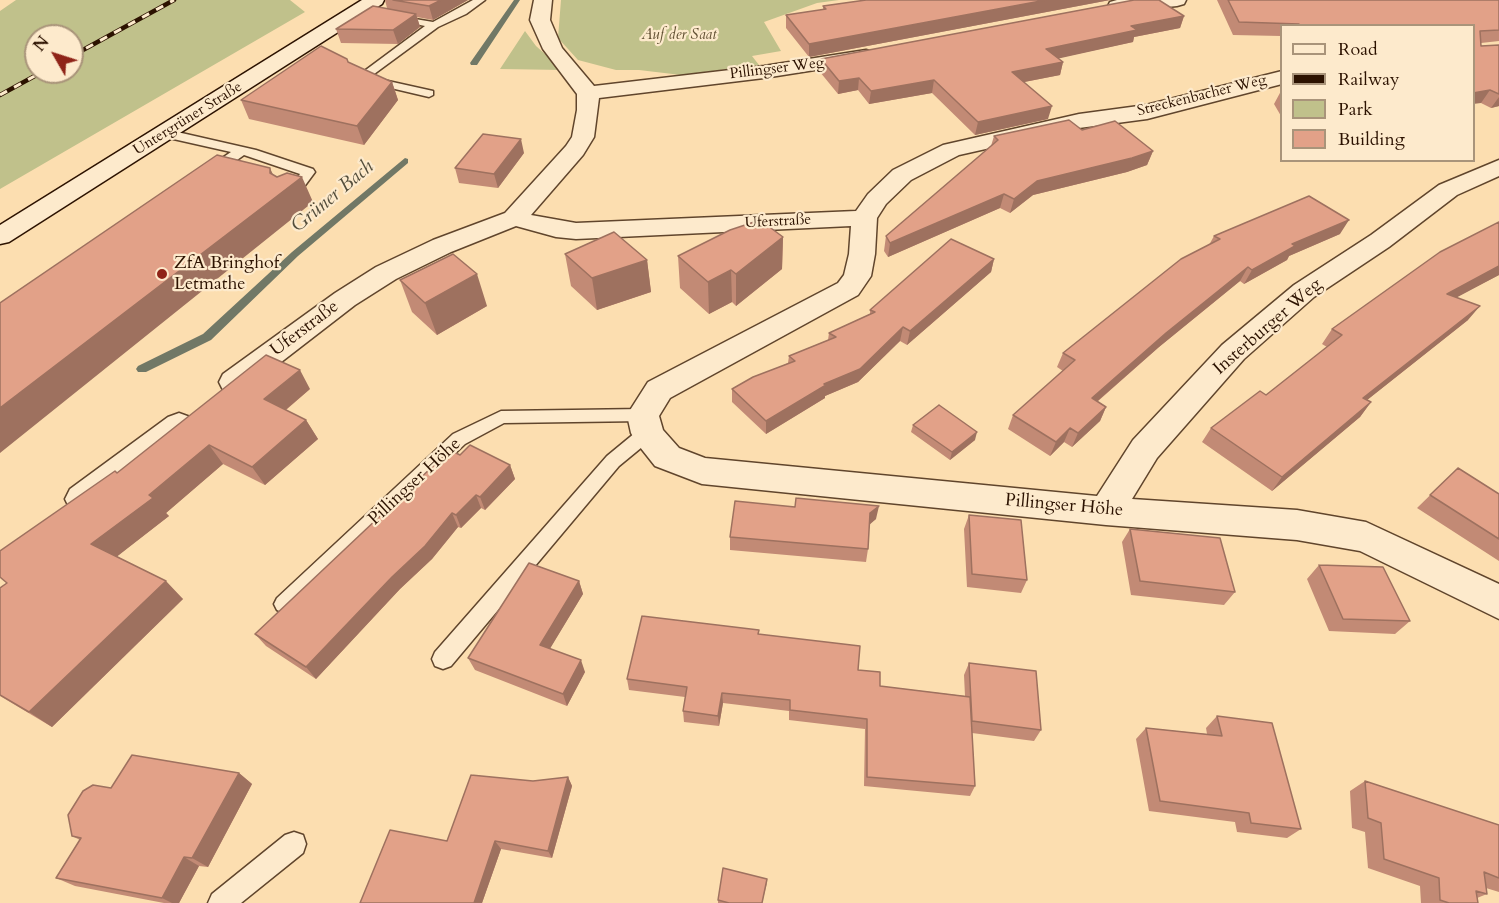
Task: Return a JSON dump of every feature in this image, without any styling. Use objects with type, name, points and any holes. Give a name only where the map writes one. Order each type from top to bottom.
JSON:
[{"type":"street","points":[[543,0],[540,20],[553,49],[588,93]]},
{"type":"street","points":[[1095,11],[1130,4],[1177,0]]},
{"type":"street","name":"Untergrüner Straße","points":[[0,236],[367,5]]},
{"type":"street","name":"Pillingser Weg","points":[[588,93],[764,72],[888,52]]},
{"type":"street","name":"Streckenbacher Weg","points":[[864,218],[877,199],[902,175],[951,150],[1079,121],[1157,109],[1280,77]]},
{"type":"street","name":"Uferstraße","points":[[57,518],[345,299],[386,273],[442,246],[514,218],[575,150],[583,136],[588,110],[588,93]]},
{"type":"street","name":"Insterburger Weg","points":[[1106,511],[1145,449],[1242,344],[1304,291],[1380,241],[1448,190],[1499,167]]},
{"type":"street","name":"Uferstraße","points":[[514,218],[556,229],[576,231],[864,218]]},
{"type":"street","points":[[645,424],[659,390],[667,384],[848,289],[857,276],[862,254],[864,218]]},
{"type":"street","name":"Pillingser Höhe","points":[[645,424],[653,442],[667,456],[702,471],[1106,511],[1297,525],[1366,537],[1499,602]]},
{"type":"lane","points":[[429,93],[361,78],[434,25],[462,12],[480,0]]},
{"type":"lane","points":[[367,5],[434,25]]},
{"type":"lane","points":[[164,133],[242,151],[308,172],[290,196]]},
{"type":"lane","points":[[203,177],[242,151]]},
{"type":"lane","name":"Pillingser Höhe","points":[[284,604],[459,439],[501,417],[645,424]]},
{"type":"lane","points":[[443,659],[645,424]]},
{"type":"lane","points":[[221,903],[294,844]]},
{"type":"green space","points":[[16,0],[290,0],[305,12],[0,189],[0,11]]},
{"type":"green space","name":"Auf der Saat","points":[[561,0],[839,0],[817,3],[764,22],[781,51],[752,56],[759,65],[681,75],[616,70],[578,60],[558,38]]},
{"type":"green space","points":[[525,31],[536,46],[563,70],[500,69]]},
{"type":"building","points":[[393,0],[441,0],[429,6]]},
{"type":"building","points":[[866,0],[1046,0],[809,44],[786,15],[826,9],[823,6]]},
{"type":"building","points":[[1134,0],[1159,0],[1184,16],[1131,26],[1137,30],[1046,49],[1063,62],[1012,72],[1052,106],[978,122],[934,80],[871,91],[859,78],[839,81],[821,59]]},
{"type":"building","points":[[1228,0],[1499,0],[1499,30],[1480,31],[1481,46],[1499,45],[1499,94],[1490,90],[1475,93],[1475,24],[1239,22]]},
{"type":"building","points":[[373,6],[416,14],[393,30],[336,29]]},
{"type":"building","points":[[321,46],[347,59],[348,62],[392,82],[357,126],[241,100]]},
{"type":"building","points":[[1069,120],[1082,130],[1115,121],[1153,151],[1037,181],[1014,199],[1004,194],[890,243],[886,236],[998,140],[994,136]]},
{"type":"building","points":[[483,134],[521,139],[494,174],[455,168]]},
{"type":"building","points":[[217,155],[270,168],[270,173],[277,177],[287,173],[302,177],[0,408],[0,303]]},
{"type":"building","points":[[1309,196],[1349,220],[1292,244],[1295,246],[1252,270],[1248,267],[1166,333],[1092,398],[1106,407],[1078,433],[1070,428],[1056,442],[1013,415],[1075,360],[1063,353],[1181,259],[1220,239],[1214,236]]},
{"type":"building","points":[[760,220],[783,237],[736,274],[731,270],[708,282],[678,256],[730,230]]},
{"type":"building","points":[[1499,222],[1499,266],[1447,294],[1480,306],[1363,398],[1371,402],[1282,477],[1211,428],[1260,391],[1266,395],[1342,335],[1332,329],[1440,252]]},
{"type":"building","points":[[614,232],[647,260],[592,278],[565,254]]},
{"type":"building","points":[[951,239],[994,259],[910,331],[903,327],[860,369],[824,384],[826,385],[766,421],[732,389],[753,377],[795,361],[789,356],[836,337],[829,333],[875,312],[870,310]]},
{"type":"building","points":[[453,254],[477,274],[425,303],[400,280]]},
{"type":"building","points":[[266,355],[300,370],[264,399],[306,420],[252,467],[209,445],[149,495],[153,498],[91,544],[166,581],[29,712],[0,695],[0,588],[7,583],[0,577],[0,551],[115,471],[117,473]]},
{"type":"building","points":[[939,405],[977,432],[952,452],[913,425]]},
{"type":"building","points":[[470,445],[510,465],[480,497],[476,495],[456,515],[452,513],[425,546],[306,667],[255,634],[450,450],[460,455]]},
{"type":"building","points":[[1458,468],[1499,494],[1499,539],[1430,495]]},
{"type":"building","points":[[796,498],[879,506],[870,513],[868,549],[730,537],[735,501],[795,507]]},
{"type":"building","points":[[969,515],[1021,520],[1027,580],[972,574]]},
{"type":"building","points":[[1130,529],[1220,538],[1235,592],[1140,581]]},
{"type":"building","points":[[529,563],[579,581],[540,645],[581,660],[563,694],[468,658]]},
{"type":"building","points":[[1319,565],[1383,567],[1410,621],[1343,619]]},
{"type":"building","points":[[642,616],[759,630],[758,634],[860,646],[858,670],[880,672],[880,686],[970,697],[975,786],[867,777],[867,719],[790,710],[790,700],[722,693],[718,716],[683,711],[687,687],[627,679]]},
{"type":"building","points":[[969,663],[1036,671],[1041,730],[972,721]]},
{"type":"building","points":[[1217,716],[1272,723],[1301,829],[1251,823],[1249,813],[1160,801],[1146,728],[1222,736]]},
{"type":"building","points":[[132,755],[239,773],[192,858],[184,857],[162,898],[56,878],[81,838],[72,836],[68,815],[83,791],[93,785],[111,788]]},
{"type":"building","points":[[471,775],[533,781],[568,777],[548,851],[495,841],[474,903],[360,903],[390,830],[447,841]]},
{"type":"building","points":[[1365,781],[1499,825],[1499,878],[1484,872],[1487,894],[1476,891],[1478,903],[1449,903],[1440,900],[1439,878],[1384,859],[1381,823],[1368,818]]},
{"type":"building","points":[[723,868],[767,879],[762,903],[729,903],[718,900]]},
{"type":"waterway","name":"Grüner Bach","points":[[474,63],[517,0]]},
{"type":"waterway","name":"Grüner Bach","points":[[142,369],[207,337],[295,254],[405,161]]},
{"type":"railway","points":[[84,49],[174,0]]},
{"type":"railway","points":[[0,95],[24,82]]},
{"type":"place","name":"ZfA Bringhof Letmathe","points":[[162,274]]}]
